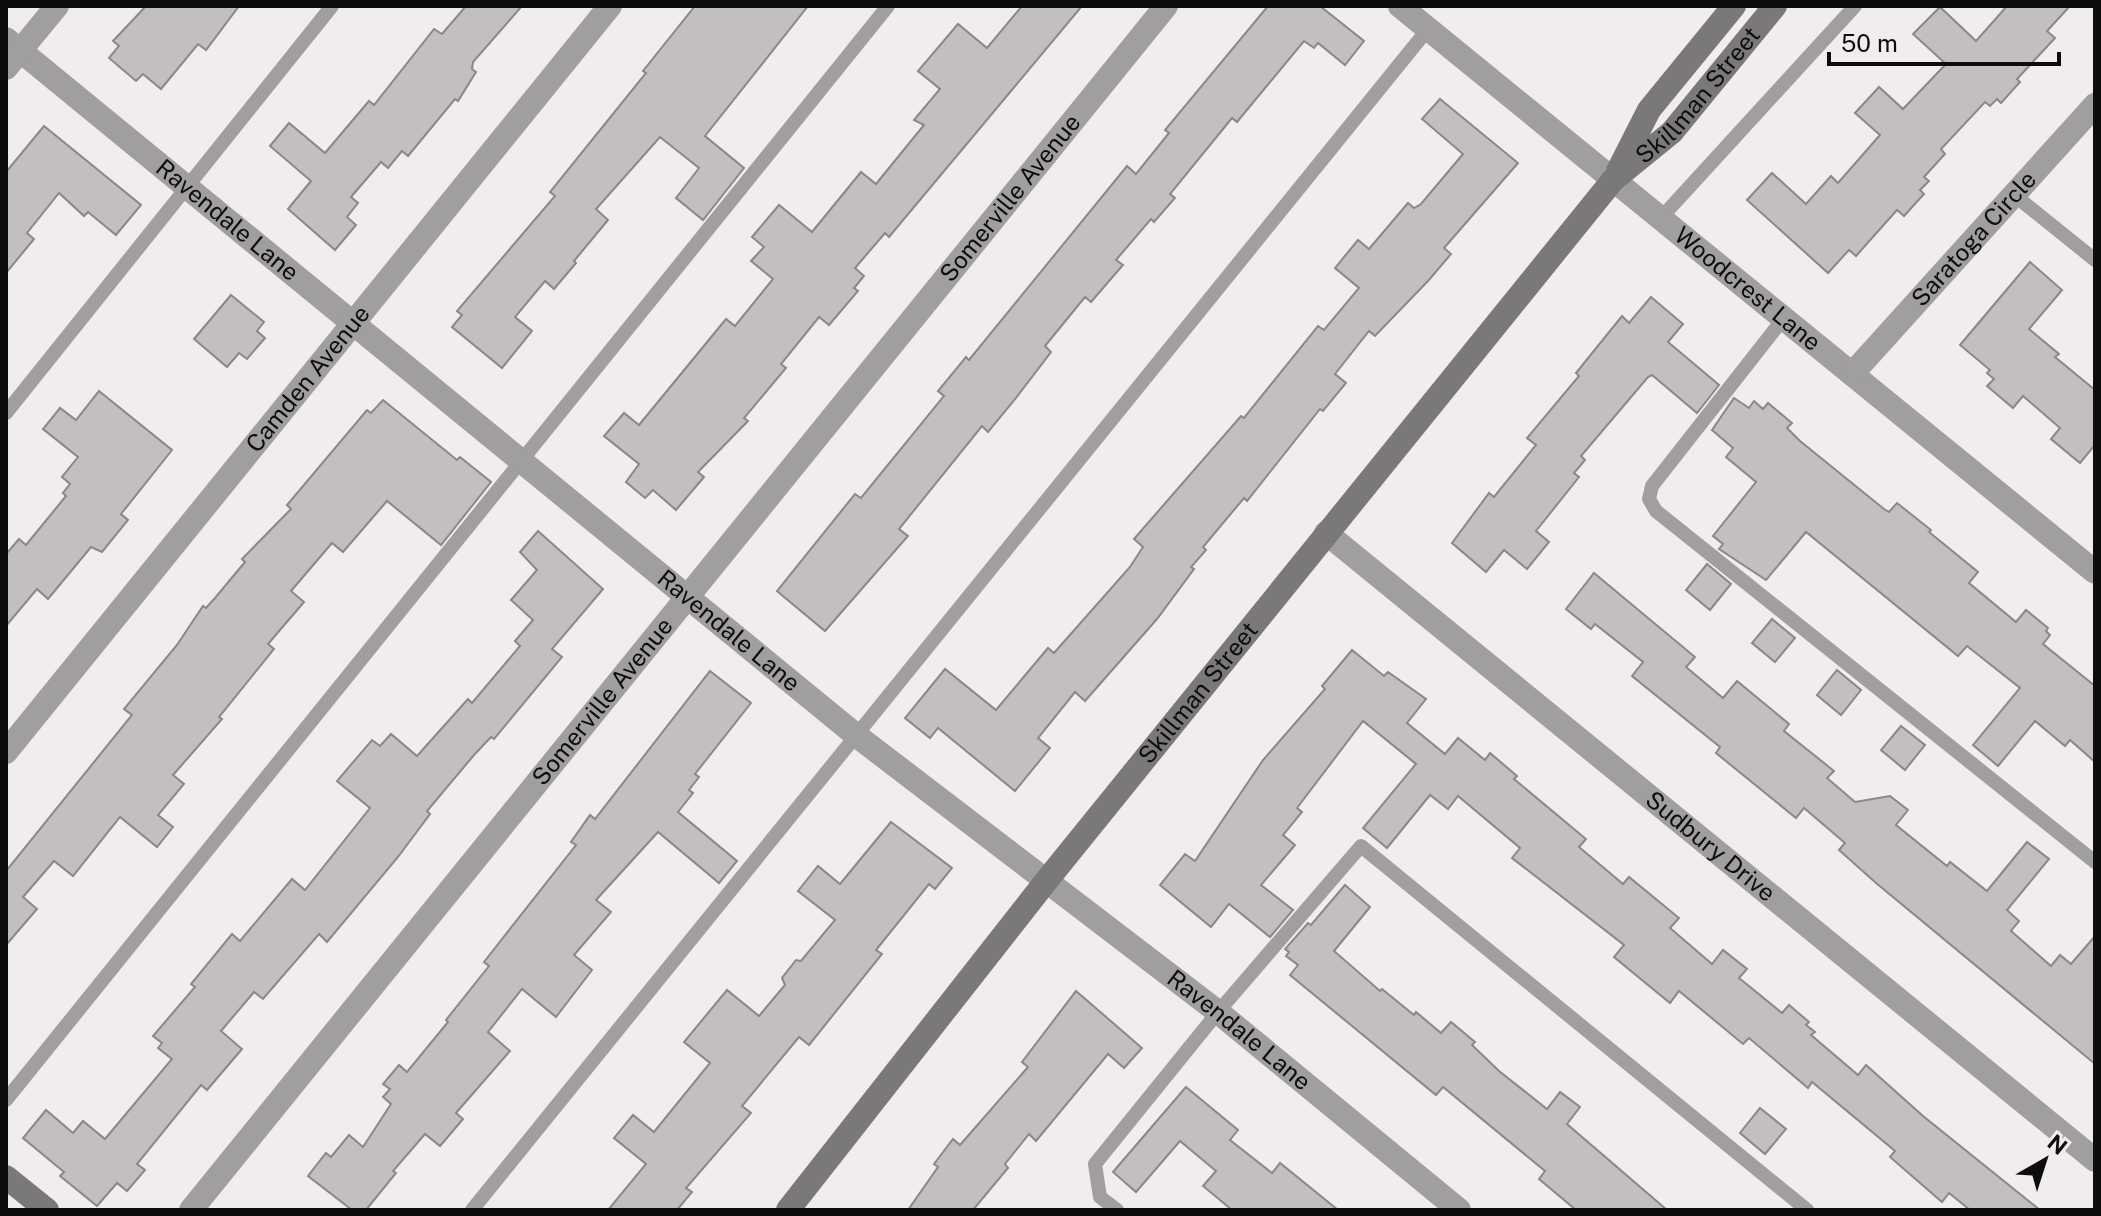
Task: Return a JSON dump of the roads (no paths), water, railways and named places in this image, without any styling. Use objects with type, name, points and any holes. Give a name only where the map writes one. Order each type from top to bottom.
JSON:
[{"type":"main road","name":"Skillman Street","points":[[1613,180],[1649,110],[1734,6]]},
{"type":"main road","name":"Skillman Street","points":[[788,1210],[1047,880],[1613,180],[1672,132],[1775,6]]},
{"type":"main road","points":[[6,1177],[47,1210]]},
{"type":"street","points":[[11,53],[57,6]]},
{"type":"street","name":"Camden Avenue","points":[[6,752],[610,6]]},
{"type":"street","name":"Somerville Avenue","points":[[191,1210],[1166,6]]},
{"type":"street","name":"Woodcrest Lane","points":[[1400,6],[2095,572]]},
{"type":"street","name":"Ravendale Lane","points":[[11,53],[187,186],[857,736],[1218,1012],[1459,1210]]},
{"type":"street","name":"Saratoga Circle","points":[[1852,374],[2095,105]]},
{"type":"street","name":"Sudbury Drive","points":[[1326,533],[2095,1160]]},
{"type":"lane","points":[[6,413],[332,6]]},
{"type":"lane","points":[[6,1100],[888,6]]},
{"type":"lane","points":[[1660,219],[1855,6]]},
{"type":"lane","points":[[472,1210],[1428,29]]},
{"type":"lane","points":[[2013,194],[2095,260]]},
{"type":"lane","points":[[1783,319],[1652,486],[1649,499],[1656,511],[2095,862]]},
{"type":"lane","points":[[1117,1210],[1100,1197],[1095,1164],[1218,1012],[1361,846],[1807,1210]]}]
